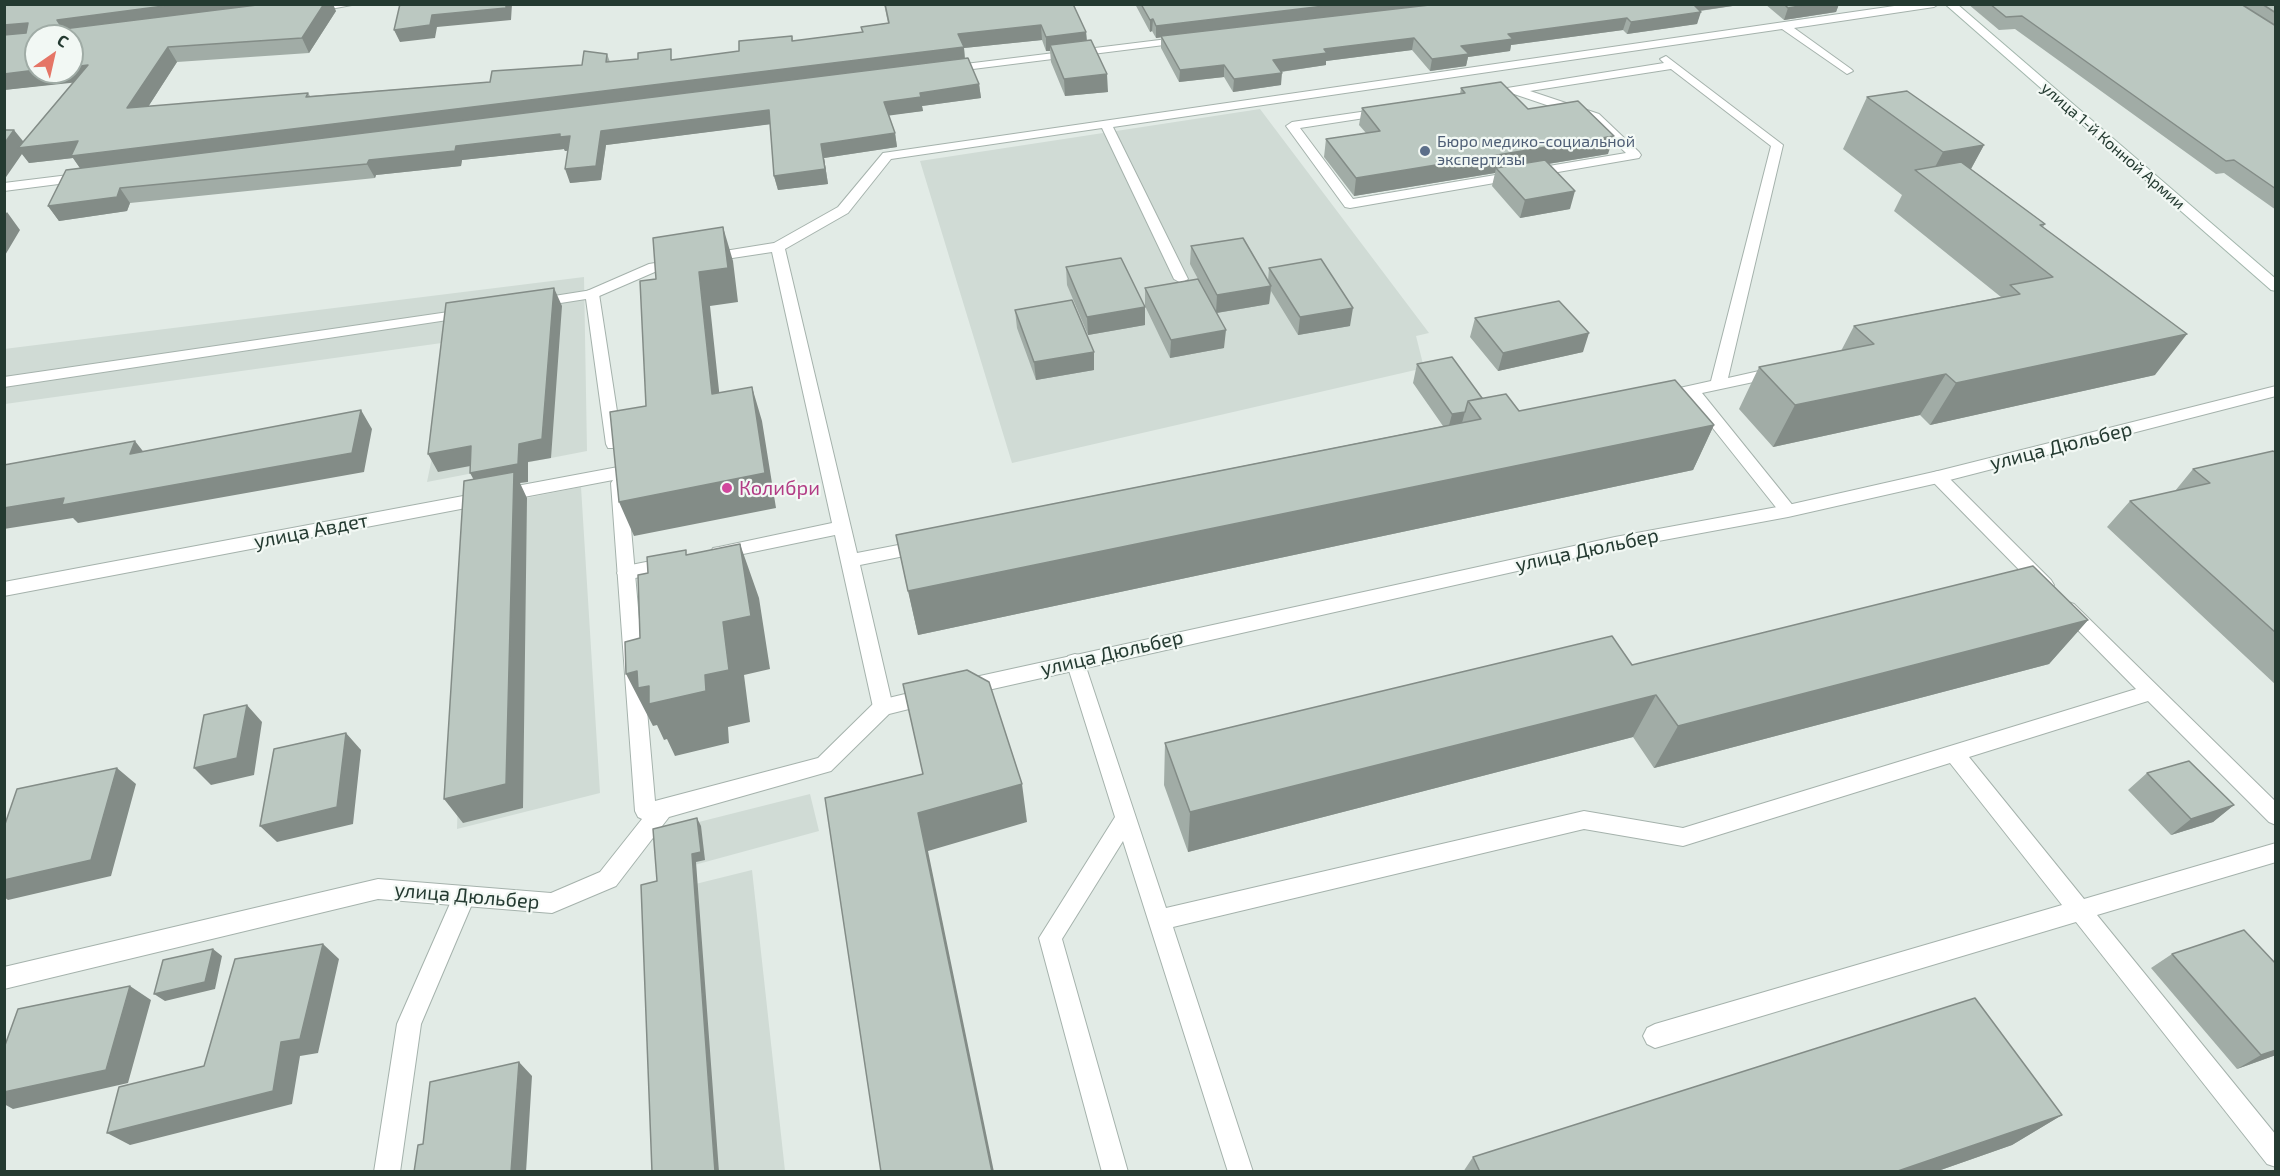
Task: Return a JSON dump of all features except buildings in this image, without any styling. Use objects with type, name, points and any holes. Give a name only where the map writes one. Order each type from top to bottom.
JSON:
[{"type":"street","points":[[294,12],[352,4]]},
{"type":"street","points":[[522,305],[592,294],[654,267],[778,247],[843,210],[887,156],[1934,4]]},
{"type":"street","name":"улица 1-й Конной Армии","points":[[1950,4],[2276,287]]},
{"type":"street","points":[[1785,26],[1847,71]]},
{"type":"street","points":[[942,70],[1202,38]]},
{"type":"street","points":[[1649,46],[1777,145],[1718,386]]},
{"type":"street","points":[[1479,96],[1674,65]]},
{"type":"street","points":[[1397,109],[1292,126],[1350,204],[1635,155],[1595,117],[1514,90]]},
{"type":"street","points":[[1106,124],[1181,279]]},
{"type":"street","points":[[4,187],[99,176]]},
{"type":"street","points":[[592,294],[618,473],[645,811],[662,810],[824,765],[883,707],[778,247]]},
{"type":"street","points":[[4,382],[486,310]]},
{"type":"street","points":[[1645,401],[1798,367]]},
{"type":"street","points":[[1692,391],[1788,511]]},
{"type":"street","name":"улица Дюльбер","points":[[883,707],[1075,661],[1604,545],[1788,511],[1938,477],[2276,391]]},
{"type":"street","name":"улица Авдет","points":[[4,589],[618,473]]},
{"type":"street","points":[[1938,477],[2276,816]]},
{"type":"street","points":[[705,556],[842,527]]},
{"type":"street","points":[[849,561],[943,542]]},
{"type":"street","points":[[626,573],[683,561]]},
{"type":"street","points":[[1075,661],[1241,1172]]},
{"type":"street","points":[[1159,920],[1584,820],[1683,837],[2151,692]]},
{"type":"street","points":[[1954,753],[2276,1155]]},
{"type":"street","name":"улица Дюльбер","points":[[4,978],[378,889],[552,903],[608,879],[662,810]]},
{"type":"street","points":[[1115,1172],[1050,938],[1126,818]]},
{"type":"street","points":[[1655,1036],[2276,852]]},
{"type":"street","points":[[387,1172],[409,1024],[464,897]]},
{"type":"shaded area","points":[[1260,109],[1429,333],[1416,336],[1424,368],[1012,463],[920,161]]},
{"type":"shaded area","points":[[584,277],[587,451],[427,482],[456,341],[5,404],[4,349]]},
{"type":"shaded area","points":[[581,487],[600,793],[457,829],[467,510]]},
{"type":"shaded area","points":[[810,794],[819,831],[665,873],[663,831]]},
{"type":"shaded area","points":[[752,870],[785,1171],[658,1171],[647,896]]},
{"type":"place","name":"Бюро медико-социальной экспертизы","points":[[1425,151]]},
{"type":"place","name":"Колибри","points":[[727,488]]}]
